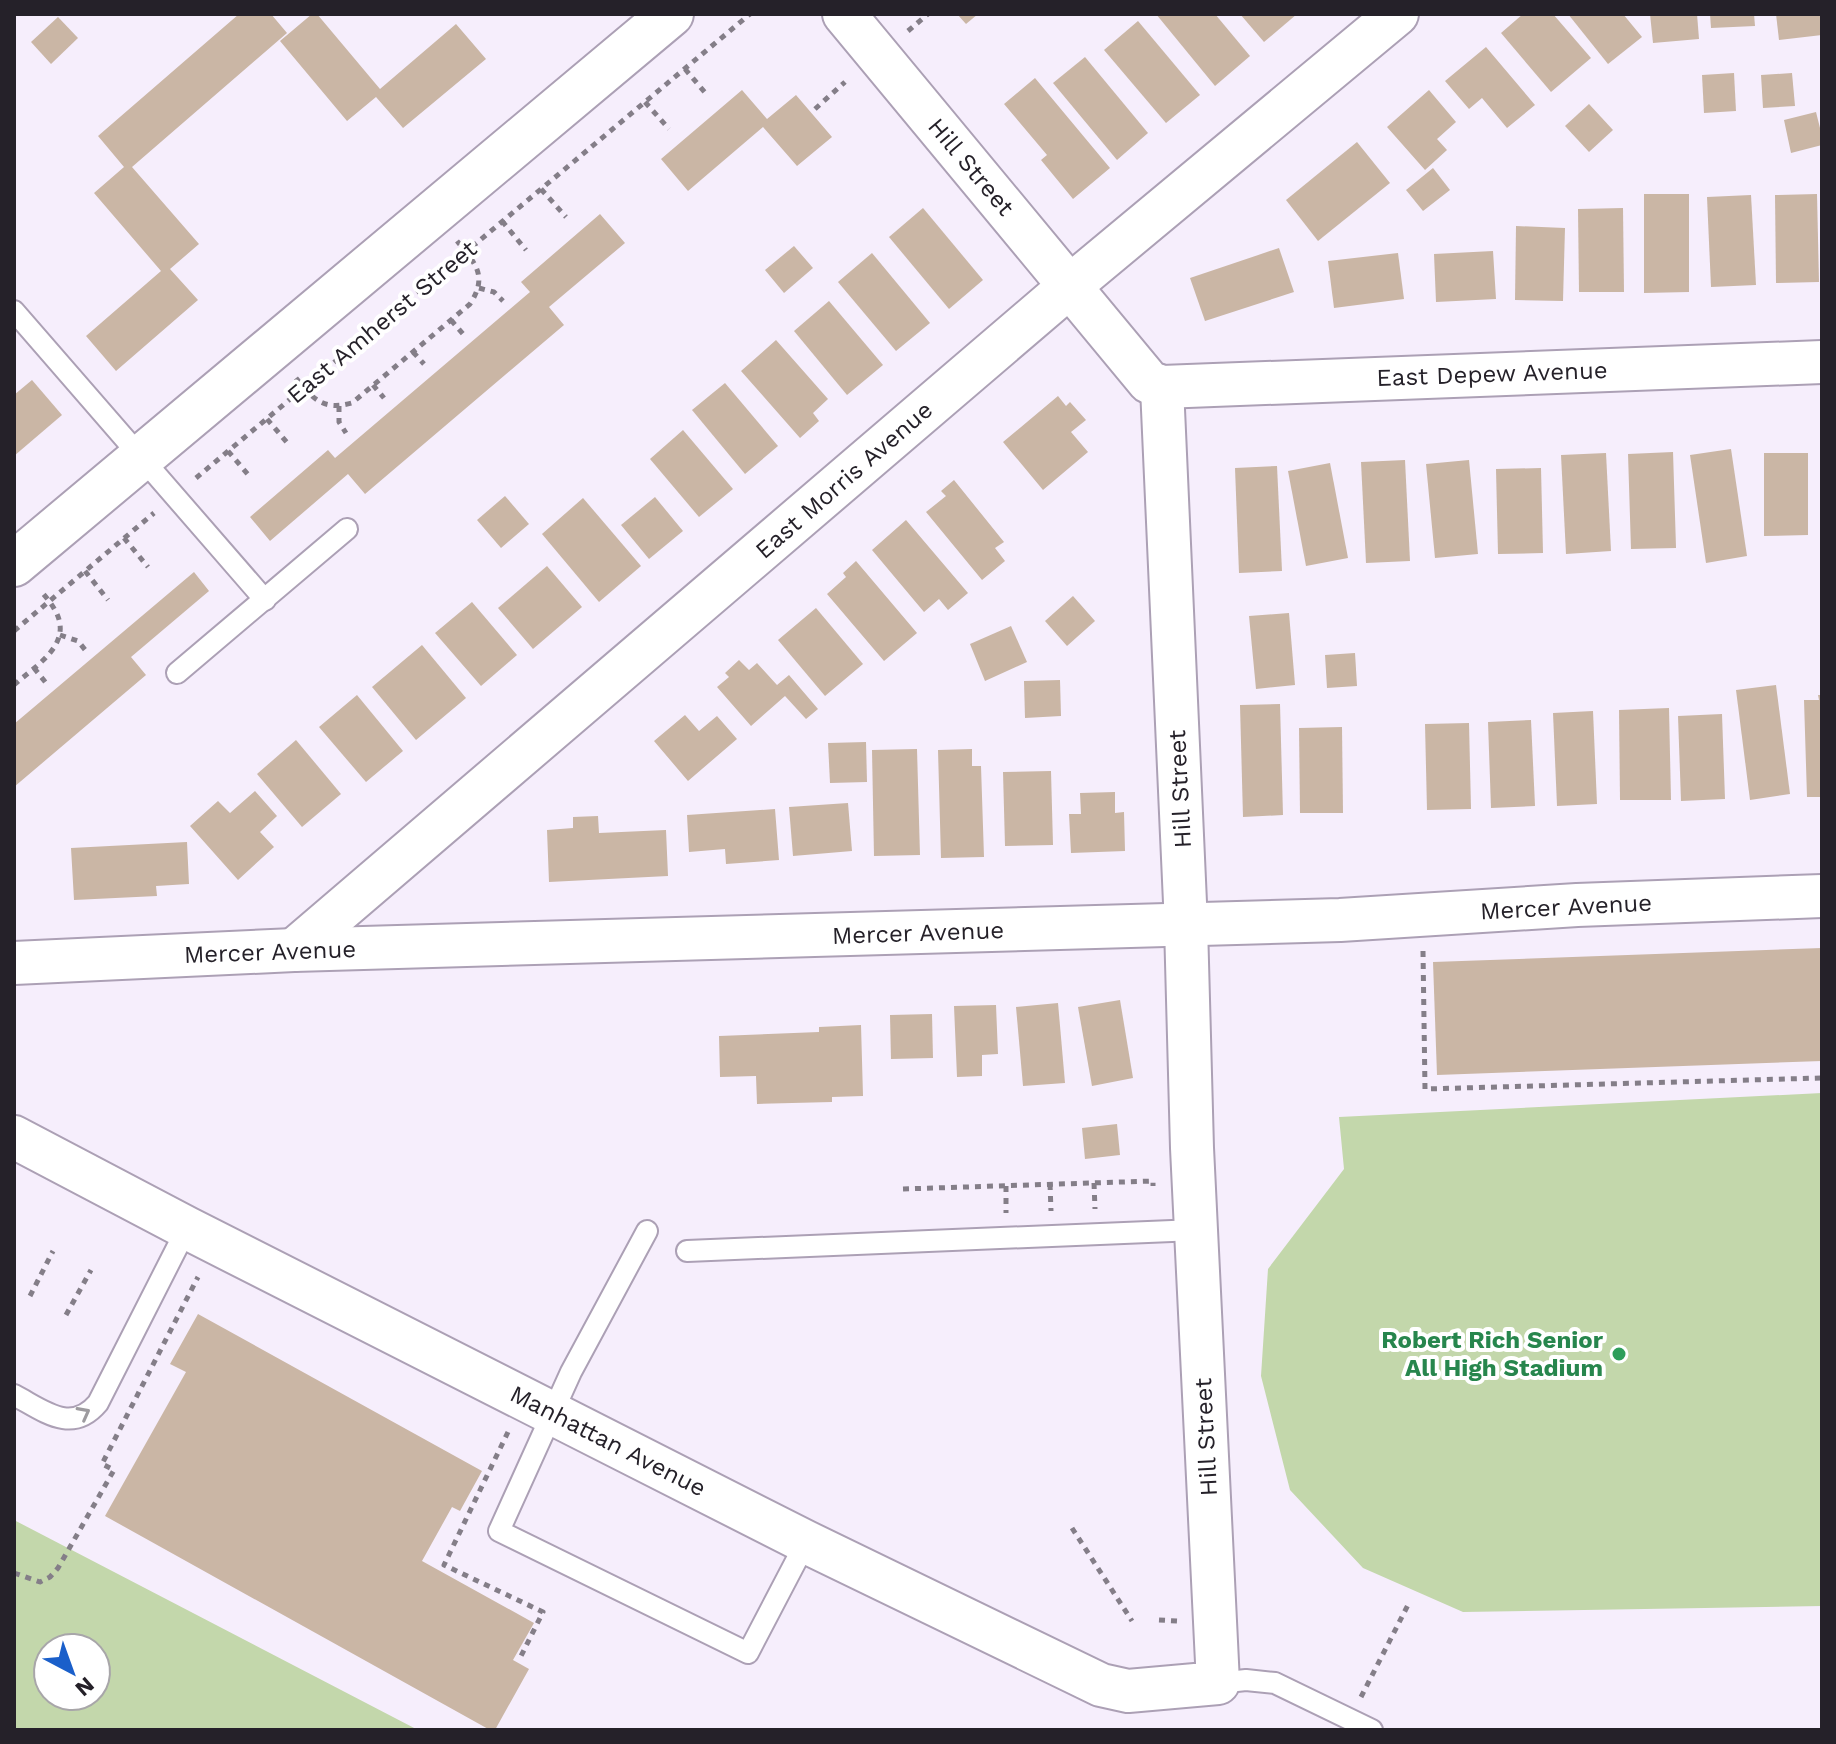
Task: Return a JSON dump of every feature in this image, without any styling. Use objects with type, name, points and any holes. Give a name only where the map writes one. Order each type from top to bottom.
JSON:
[{"type":"street","points":[[26,576],[141,458],[671,14]]},
{"type":"street","name":"Hill Street","points":[[844,14],[1149,382],[1162,387],[1186,925],[1192,1148],[1218,1683]]},
{"type":"street","name":"East Morris Avenue","points":[[294,950],[1070,286],[1397,14]]},
{"type":"street","name":"East Depew Avenue","points":[[1162,387],[1822,362]]},
{"type":"street","name":"Mercer Avenue","points":[[14,963],[294,950],[1340,920],[1577,905],[1822,896]]},
{"type":"street","name":"Manhattan Avenue","points":[[14,1137],[806,1542],[1101,1685],[1128,1691],[1218,1683]]},
{"type":"lane","points":[[14,311],[265,600]]},
{"type":"lane","points":[[177,673],[347,529]]},
{"type":"lane","points":[[687,1251],[1196,1230]]},
{"type":"lane","points":[[647,1231],[571,1372],[499,1531],[748,1653],[806,1542]]},
{"type":"lane","points":[[14,1395],[58,1418],[68,1420],[91,1412],[201,1235]]},
{"type":"lane","points":[[1218,1683],[1246,1680],[1275,1683],[1372,1730]]},
{"type":"path","name":"East Amherst Street","points":[[14,631],[750,14]]},
{"type":"path","points":[[904,34],[928,14]]},
{"type":"path","points":[[685,69],[708,96]]},
{"type":"path","points":[[815,109],[845,82]]},
{"type":"path","points":[[645,102],[669,129]]},
{"type":"path","points":[[541,189],[566,217]]},
{"type":"path","points":[[502,221],[526,250]]},
{"type":"path","points":[[293,375],[311,397],[339,406],[352,403],[413,352],[470,304],[479,288],[479,271],[455,239]]},
{"type":"path","points":[[479,288],[494,292],[503,301]]},
{"type":"path","points":[[451,320],[463,334]]},
{"type":"path","points":[[413,352],[424,364]]},
{"type":"path","points":[[373,385],[384,398]]},
{"type":"path","points":[[339,406],[339,422],[346,433]]},
{"type":"path","points":[[267,419],[290,446]]},
{"type":"path","points":[[228,451],[251,478]]},
{"type":"path","points":[[124,538],[148,567]]},
{"type":"path","points":[[85,571],[108,600]]},
{"type":"path","points":[[14,685],[50,654],[60,635],[59,618],[54,607],[26,576]]},
{"type":"path","points":[[60,635],[78,641],[86,651]]},
{"type":"path","points":[[34,668],[46,683]]},
{"type":"path","points":[[1423,943],[1425,1089],[1822,1078]]},
{"type":"path","points":[[903,1189],[1153,1181]]},
{"type":"path","points":[[1094,1183],[1095,1217]]},
{"type":"path","points":[[1050,1184],[1051,1219]]},
{"type":"path","points":[[1006,1186],[1006,1220]]},
{"type":"path","points":[[14,1573],[40,1582],[50,1577],[114,1470],[102,1464],[201,1235]]},
{"type":"path","points":[[30,1296],[53,1251]]},
{"type":"path","points":[[66,1315],[91,1270]]},
{"type":"path","points":[[1072,1528],[1132,1621]]},
{"type":"path","points":[[1373,1674],[1410,1601]]},
{"type":"path","points":[[1159,1620],[1182,1621]]},
{"type":"green space","points":[[1822,1093],[1822,1606],[1463,1612],[1363,1568],[1290,1490],[1261,1376],[1268,1269],[1344,1169],[1339,1117]]},
{"type":"green space","points":[[14,1520],[418,1730],[14,1730]]},
{"type":"building","points":[[239,14],[271,14],[287,33],[132,167],[199,244],[170,269],[198,300],[116,371],[86,336],[161,271],[94,193],[124,167],[98,136]]},
{"type":"building","points":[[312,14],[317,14],[380,89],[456,24],[486,59],[403,128],[376,97],[347,121],[280,41]]},
{"type":"building","points":[[957,14],[978,14],[966,24]]},
{"type":"building","points":[[1156,14],[1215,14],[1250,56],[1215,86]]},
{"type":"building","points":[[1240,14],[1297,14],[1264,42]]},
{"type":"building","points":[[1523,14],[1553,14],[1591,58],[1551,92],[1501,33]]},
{"type":"building","points":[[1568,14],[1623,14],[1642,37],[1608,64]]},
{"type":"building","points":[[1650,14],[1697,14],[1699,39],[1653,43]]},
{"type":"building","points":[[1710,14],[1754,14],[1755,26],[1711,28]]},
{"type":"building","points":[[1776,14],[1822,14],[1822,35],[1779,40]]},
{"type":"building","points":[[58,17],[78,38],[51,64],[31,42]]},
{"type":"building","points":[[1138,21],[1200,95],[1166,123],[1104,50]]},
{"type":"building","points":[[1486,47],[1535,105],[1507,128],[1482,98],[1469,109],[1445,81]]},
{"type":"building","points":[[1085,57],[1148,133],[1117,160],[1053,83]]},
{"type":"building","points":[[1734,73],[1736,111],[1704,113],[1702,75]]},
{"type":"building","points":[[1792,73],[1795,106],[1763,108],[1761,75]]},
{"type":"building","points":[[1035,78],[1110,168],[1073,199],[1041,160],[1047,155],[1004,104]]},
{"type":"building","points":[[742,90],[767,119],[796,95],[832,137],[797,166],[763,127],[688,191],[661,159]]},
{"type":"building","points":[[1429,90],[1456,122],[1437,139],[1447,150],[1425,170],[1387,127]]},
{"type":"building","points":[[1589,104],[1613,130],[1589,152],[1565,126]]},
{"type":"building","points":[[1816,112],[1822,145],[1791,153],[1784,120]]},
{"type":"building","points":[[1357,142],[1390,183],[1318,241],[1286,200]]},
{"type":"building","points":[[1433,168],[1450,190],[1423,211],[1406,190]]},
{"type":"building","points":[[1644,194],[1689,194],[1689,292],[1644,293]]},
{"type":"building","points":[[1817,194],[1819,282],[1776,283],[1775,195]]},
{"type":"building","points":[[1751,195],[1756,285],[1711,287],[1707,197]]},
{"type":"building","points":[[923,208],[983,280],[949,309],[889,237]]},
{"type":"building","points":[[1623,208],[1624,292],[1579,292],[1578,209]]},
{"type":"building","points":[[600,214],[625,243],[549,307],[564,325],[365,494],[348,474],[270,541],[250,517],[328,450],[335,458],[530,292],[521,282]]},
{"type":"building","points":[[1516,226],[1565,228],[1563,301],[1515,300]]},
{"type":"building","points":[[794,246],[813,268],[784,293],[765,270]]},
{"type":"building","points":[[1279,248],[1294,292],[1205,321],[1190,278]]},
{"type":"building","points":[[1493,251],[1496,299],[1436,302],[1434,254]]},
{"type":"building","points":[[872,253],[930,323],[896,351],[838,282]]},
{"type":"building","points":[[1398,253],[1404,299],[1334,308],[1328,261]]},
{"type":"building","points":[[829,301],[883,365],[847,395],[794,331]]},
{"type":"building","points":[[776,340],[828,399],[813,413],[819,421],[800,438],[741,371]]},
{"type":"building","points":[[32,380],[62,415],[14,456],[14,395]]},
{"type":"building","points":[[725,383],[778,446],[745,474],[692,410]]},
{"type":"building","points":[[1058,396],[1066,406],[1070,402],[1086,420],[1071,432],[1088,452],[1043,490],[1003,442]]},
{"type":"building","points":[[683,430],[733,489],[699,517],[650,459]]},
{"type":"building","points":[[1731,449],[1747,556],[1706,563],[1690,455]]},
{"type":"building","points":[[1673,452],[1676,548],[1631,549],[1628,454]]},
{"type":"building","points":[[1606,453],[1611,551],[1566,554],[1561,455]]},
{"type":"building","points":[[1764,453],[1808,453],[1808,535],[1764,536]]},
{"type":"building","points":[[1405,460],[1410,561],[1366,563],[1361,462]]},
{"type":"building","points":[[1469,460],[1478,554],[1435,558],[1426,464]]},
{"type":"building","points":[[1330,463],[1348,558],[1306,566],[1288,471]]},
{"type":"building","points":[[1277,466],[1282,571],[1239,573],[1235,468]]},
{"type":"building","points":[[1541,468],[1543,553],[1498,554],[1496,469]]},
{"type":"building","points":[[954,480],[1004,542],[995,548],[1005,561],[982,580],[926,512],[946,496],[941,491]]},
{"type":"building","points":[[505,496],[529,524],[501,548],[477,520]]},
{"type":"building","points":[[655,497],[683,531],[649,559],[621,525]]},
{"type":"building","points":[[583,498],[641,566],[599,602],[542,534]]},
{"type":"building","points":[[906,520],[968,593],[948,610],[939,599],[924,612],[872,550]]},
{"type":"building","points":[[856,561],[917,633],[884,661],[827,594],[846,577],[843,573]]},
{"type":"building","points":[[547,566],[582,607],[533,649],[498,608]]},
{"type":"building","points":[[194,572],[209,591],[131,657],[146,675],[14,787],[14,724]]},
{"type":"building","points":[[1073,596],[1095,621],[1067,646],[1045,621]]},
{"type":"building","points":[[472,602],[517,655],[481,686],[435,633]]},
{"type":"building","points":[[816,608],[863,664],[825,696],[778,640]]},
{"type":"building","points":[[1289,613],[1295,685],[1256,689],[1249,616]]},
{"type":"building","points":[[1011,626],[1027,662],[985,681],[970,644]]},
{"type":"building","points":[[422,645],[466,698],[416,740],[372,687]]},
{"type":"building","points":[[1355,653],[1357,686],[1327,688],[1325,655]]},
{"type":"building","points":[[739,660],[749,670],[757,663],[777,685],[789,675],[818,709],[806,719],[785,696],[751,726],[717,687],[729,677],[725,673]]},
{"type":"building","points":[[1060,680],[1061,716],[1025,718],[1024,681]]},
{"type":"building","points":[[1776,685],[1790,794],[1750,800],[1736,690]]},
{"type":"building","points":[[357,695],[403,751],[366,782],[319,727]]},
{"type":"building","points":[[1818,695],[1822,695],[1822,797],[1807,797],[1804,700],[1819,700]]},
{"type":"building","points":[[1280,704],[1283,815],[1243,817],[1240,705]]},
{"type":"building","points":[[1669,708],[1671,800],[1620,800],[1619,710]]},
{"type":"building","points":[[1593,711],[1597,804],[1557,806],[1553,713]]},
{"type":"building","points":[[1722,714],[1725,799],[1681,801],[1678,716]]},
{"type":"building","points":[[685,715],[699,731],[717,716],[737,739],[688,781],[654,741]]},
{"type":"building","points":[[1531,720],[1535,806],[1491,808],[1488,722]]},
{"type":"building","points":[[1469,723],[1471,809],[1427,810],[1425,724]]},
{"type":"building","points":[[1342,727],[1343,813],[1300,813],[1299,728]]},
{"type":"building","points":[[296,740],[341,794],[302,827],[257,774]]},
{"type":"building","points":[[866,742],[867,782],[830,783],[828,743]]},
{"type":"building","points":[[917,749],[920,855],[874,856],[872,750]]},
{"type":"building","points":[[972,749],[972,766],[981,766],[984,857],[941,858],[938,750]]},
{"type":"building","points":[[1051,771],[1053,845],[1005,846],[1003,772]]},
{"type":"building","points":[[255,791],[277,816],[260,832],[274,847],[238,880],[190,826],[218,801],[230,813]]},
{"type":"building","points":[[1115,792],[1115,813],[1124,812],[1125,851],[1071,853],[1069,814],[1081,814],[1080,793]]},
{"type":"building","points":[[848,803],[852,851],[793,856],[789,807]]},
{"type":"building","points":[[775,809],[779,860],[726,864],[725,849],[689,852],[687,815]]},
{"type":"building","points":[[598,816],[599,833],[666,830],[668,876],[549,882],[547,830],[573,828],[573,817]]},
{"type":"building","points":[[187,842],[189,884],[156,886],[157,896],[74,900],[71,848]]},
{"type":"building","points":[[1822,948],[1822,1061],[1437,1075],[1433,962]]},
{"type":"building","points":[[1120,1000],[1133,1078],[1092,1086],[1078,1007]]},
{"type":"building","points":[[1058,1003],[1065,1083],[1023,1086],[1016,1007]]},
{"type":"building","points":[[996,1005],[998,1054],[982,1055],[982,1076],[957,1077],[954,1006]]},
{"type":"building","points":[[932,1014],[933,1058],[891,1059],[890,1015]]},
{"type":"building","points":[[861,1025],[863,1096],[832,1097],[832,1102],[757,1104],[756,1076],[720,1077],[719,1036],[819,1032],[819,1027]]},
{"type":"building","points":[[1117,1124],[1120,1155],[1085,1159],[1082,1128]]},
{"type":"building","points":[[198,1314],[482,1471],[460,1511],[452,1507],[422,1561],[534,1623],[513,1660],[529,1669],[495,1730],[490,1730],[105,1516],[186,1372],[170,1364]]},
{"type":"place","name":"Robert Rich Senior All High Stadium","points":[[1619,1354]]}]
